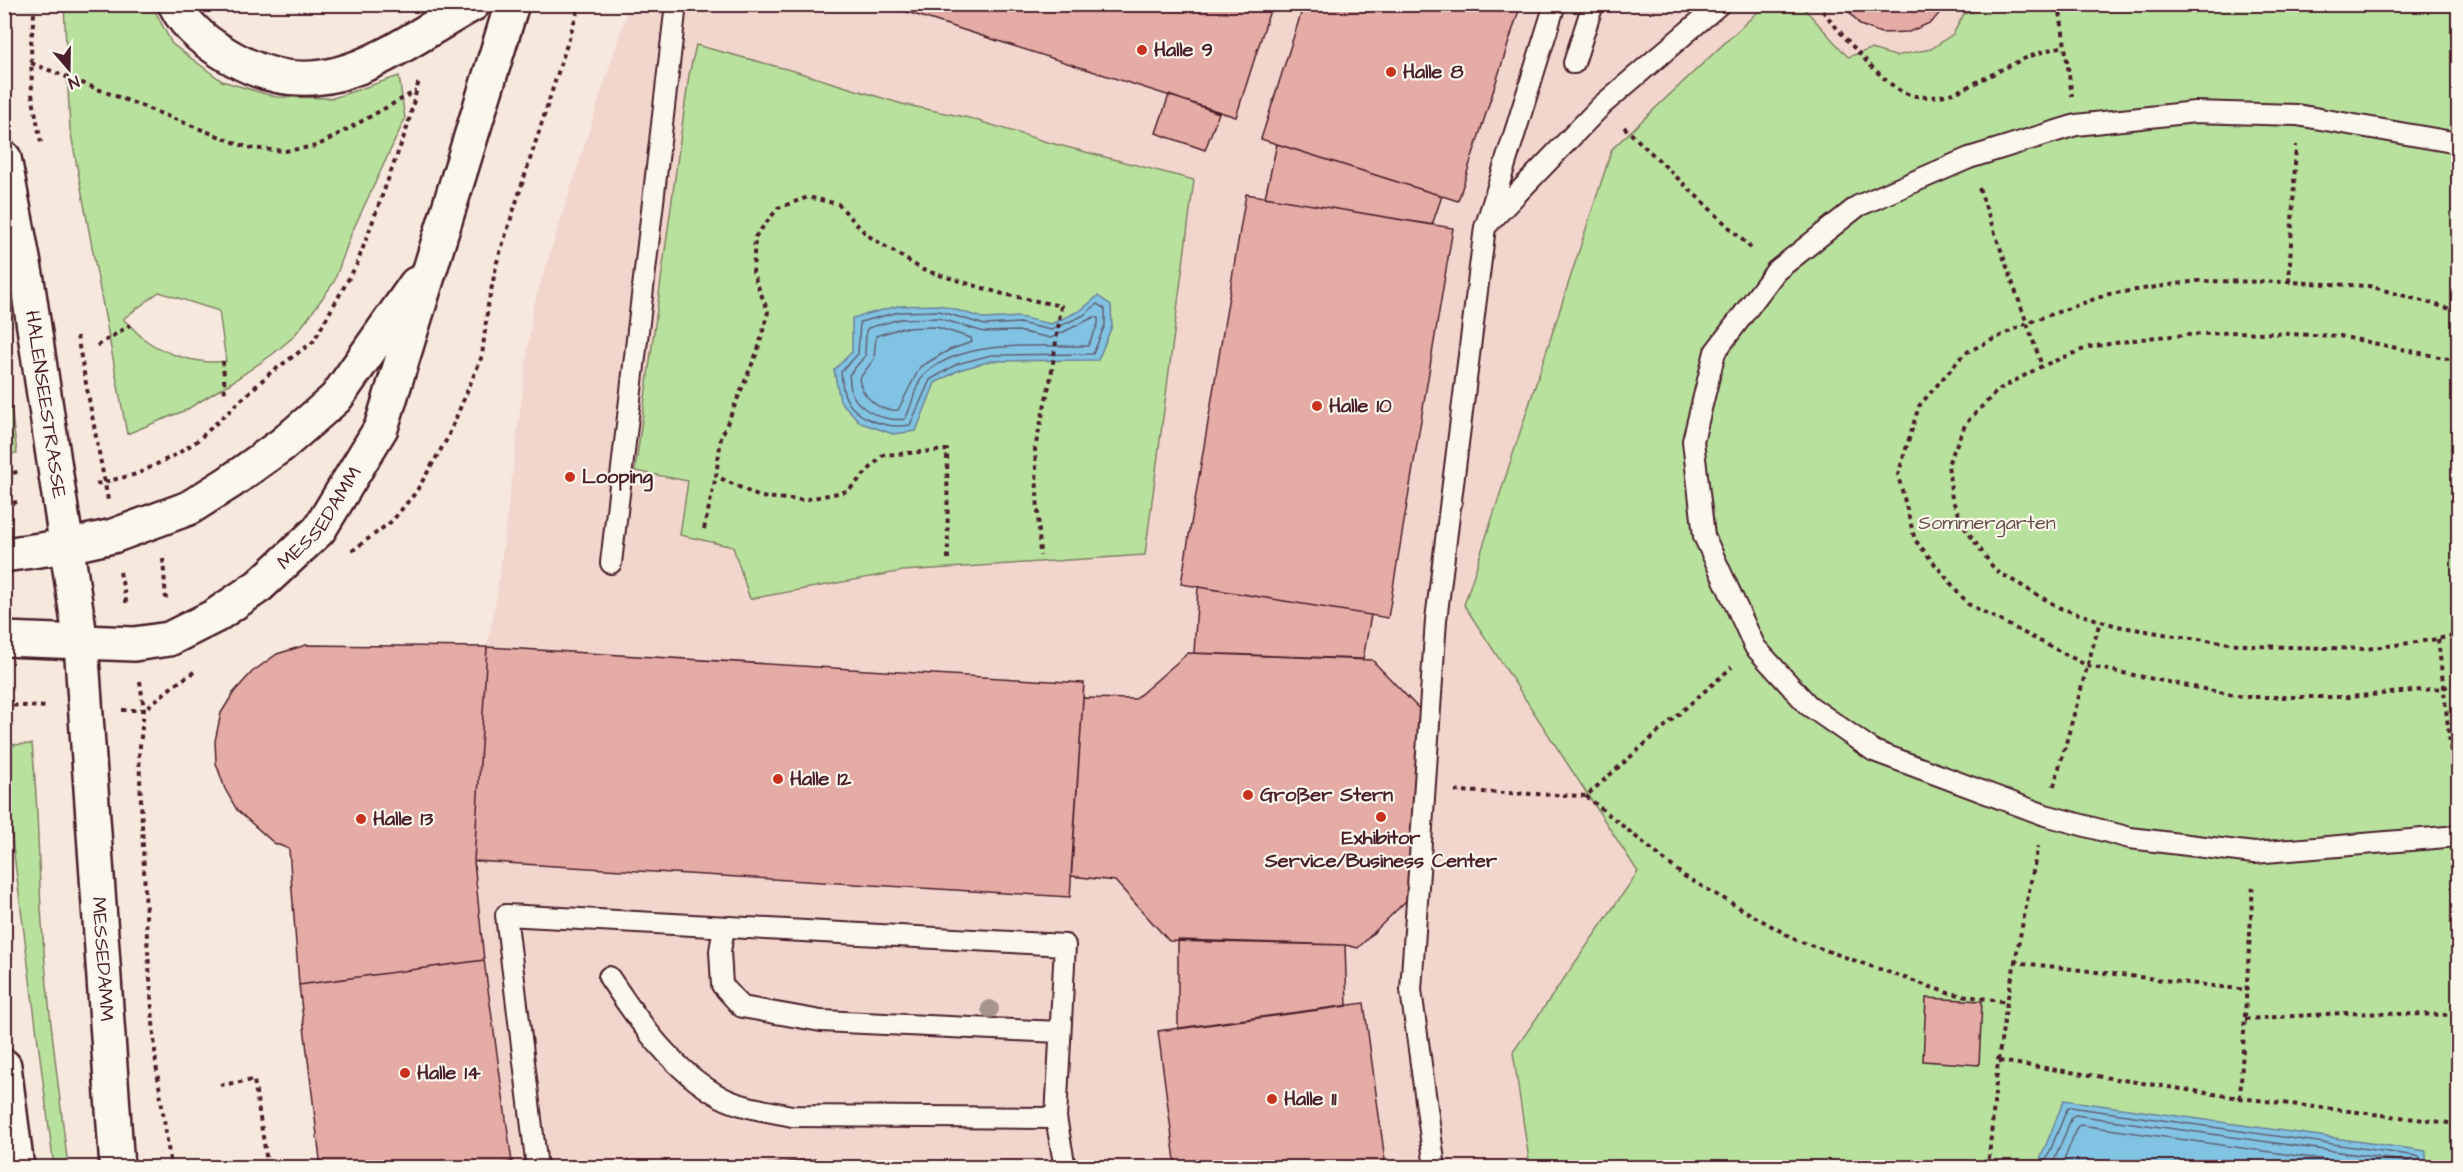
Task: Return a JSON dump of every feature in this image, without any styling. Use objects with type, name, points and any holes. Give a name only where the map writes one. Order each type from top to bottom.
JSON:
[{"type":"main road","points":[[175,4],[182,18],[207,44],[247,66],[288,79],[325,77],[358,69],[388,55],[473,4]]},
{"type":"main road","name":"MESSEDAMM","points":[[4,639],[134,644],[169,639],[214,616],[259,586],[319,530],[381,428],[512,4]]},
{"type":"main road","name":"HALENSEESTRASSE","points":[[4,158],[27,280],[68,546]]},
{"type":"main road","name":"MESSEDAMM","points":[[4,555],[68,546],[113,536],[189,508],[283,444],[336,398],[433,261]]},
{"type":"main road","name":"MESSEDAMM","points":[[68,546],[81,643],[117,1167]]},
{"type":"main road","points":[[4,1066],[17,1167]]},
{"type":"lane","points":[[611,563],[676,4]]},
{"type":"lane","points":[[1435,1167],[1411,990],[1436,620],[1485,227],[1555,4]]},
{"type":"lane","points":[[1574,63],[1593,4]]},
{"type":"lane","points":[[1485,227],[1602,105],[1720,4]]},
{"type":"lane","points":[[2458,143],[2297,115],[2195,112],[2076,125],[1968,159],[1858,206],[1776,271],[1715,352],[1693,441],[1704,536],[1755,647],[1808,705],[1874,752],[2045,815],[2130,838],[2254,853],[2458,836]]},
{"type":"lane","points":[[537,1167],[506,915],[1065,945],[1056,1118],[1065,1167]]},
{"type":"lane","points":[[724,927],[720,951],[722,985],[742,1007],[821,1021],[1060,1032]]},
{"type":"lane","points":[[609,977],[635,1016],[657,1043],[690,1077],[722,1098],[792,1116],[1056,1118]]},
{"type":"path","points":[[1817,4],[1837,29],[1888,82],[1903,92],[1922,97],[1943,96],[2028,56],[2065,46]]},
{"type":"path","points":[[2059,4],[2076,125]]},
{"type":"path","points":[[32,63],[249,148],[285,151],[317,146],[417,91]]},
{"type":"path","points":[[177,454],[197,441],[269,374],[313,342],[357,264],[407,128],[421,72]]},
{"type":"path","points":[[2289,282],[2297,115]]},
{"type":"path","points":[[1648,149],[1776,271]]},
{"type":"path","points":[[1980,189],[2042,366]]},
{"type":"path","points":[[705,530],[721,438],[758,350],[768,312],[753,273],[755,237],[778,208],[808,197],[838,204],[867,235],[923,270],[1003,294],[1061,306],[1051,377],[1035,448],[1040,556]]},
{"type":"path","points":[[2458,311],[2369,286],[2289,282],[2197,281],[2109,294],[2027,323],[1965,353],[1919,406],[1898,475],[1915,540],[1968,604],[2088,666],[2244,697],[2349,697],[2443,688],[2458,682]]},
{"type":"path","points":[[97,346],[129,325]]},
{"type":"path","points":[[2458,361],[2340,336],[2237,332],[2156,337],[2089,347],[2042,366],[1998,390],[1966,423],[1948,464],[1952,498],[1965,528],[1995,570],[2060,608],[2117,626],[2253,646],[2366,648],[2438,639],[2458,634]]},
{"type":"path","points":[[223,361],[225,396]]},
{"type":"path","points":[[94,431],[144,710],[139,755],[156,1064],[171,1167]]},
{"type":"path","points":[[716,476],[760,497],[803,500],[848,491],[883,455],[947,450],[948,560]]},
{"type":"path","points":[[4,474],[20,471]]},
{"type":"path","points":[[163,559],[166,603]]},
{"type":"path","points":[[2054,785],[2100,621]]},
{"type":"path","points":[[2438,639],[2456,796]]},
{"type":"path","points":[[1586,796],[1755,647]]},
{"type":"path","points":[[1425,790],[1586,796],[1684,876],[1796,940],[1948,993],[2007,1002]]},
{"type":"path","points":[[1988,1167],[1998,1061],[2007,1002],[2045,815]]},
{"type":"path","points":[[2240,1098],[2254,853]]},
{"type":"path","points":[[2014,962],[2247,990]]},
{"type":"path","points":[[2245,1019],[2344,1013],[2458,1015]]},
{"type":"path","points":[[1998,1061],[2240,1098],[2458,1124]]},
{"type":"path","points":[[220,1085],[254,1080],[268,1167]]},
{"type":"shaded area","points":[[629,5],[2458,5],[2458,1167],[321,1167],[299,985],[289,849],[274,843],[256,828],[237,810],[225,789],[216,763],[215,741],[221,713],[234,692],[252,672],[277,654],[306,645],[487,647],[497,594],[533,307]]},
{"type":"green space","points":[[64,5],[152,5],[172,44],[222,81],[276,97],[333,98],[399,76],[405,119],[352,232],[334,282],[292,338],[232,382],[186,410],[127,434],[70,129]],"holes":[[[159,292],[219,311],[226,361],[216,362],[183,358],[162,350],[144,339],[123,319]]]},
{"type":"green space","name":"Sommergarten","points":[[1765,5],[1801,5],[1848,57],[1871,49],[1895,56],[1931,49],[1953,34],[1964,14],[1995,5],[2458,5],[2458,1167],[1530,1167],[1513,1052],[1638,872],[1464,605],[1612,149]]},
{"type":"green space","points":[[696,45],[794,71],[902,104],[969,118],[1047,142],[1194,180],[1145,555],[903,571],[750,599],[733,547],[680,535],[688,481],[635,471],[689,75]]},
{"type":"green space","points":[[5,364],[17,453],[4,455]]},
{"type":"green space","points":[[32,744],[46,973],[68,1167],[54,1167],[5,784],[5,745]]},
{"type":"water","points":[[1098,296],[1111,305],[1112,326],[1098,360],[991,361],[959,370],[935,383],[916,431],[893,434],[861,423],[840,401],[834,370],[852,352],[852,318],[898,306],[940,305],[986,319],[1019,317],[1051,324],[1081,310]]},
{"type":"water","points":[[2064,1100],[2426,1151],[2426,1167],[2037,1167]]},
{"type":"building","name":"Halle 9","points":[[882,4],[1272,4],[1236,117]]},
{"type":"building","name":"Halle 8","points":[[1304,4],[1521,4],[1458,201],[1261,139]]},
{"type":"building","points":[[1843,4],[1947,4],[1932,22],[1909,32],[1881,33],[1860,25]]},
{"type":"building","points":[[1843,4],[1947,4],[1932,22],[1909,32],[1881,33],[1860,25]]},
{"type":"building","points":[[1169,95],[1219,113],[1205,150],[1156,133]]},
{"type":"building","points":[[1277,144],[1442,196],[1432,225],[1265,197]]},
{"type":"building","name":"Halle 10","points":[[1246,194],[1453,228],[1388,618],[1181,584]]},
{"type":"building","points":[[1198,587],[1371,615],[1363,659],[1194,653]]},
{"type":"building","name":"Halle 13","points":[[306,645],[487,647],[474,861],[484,960],[299,985],[289,849],[274,843],[237,810],[225,789],[216,763],[215,741],[221,713],[234,692],[252,672],[277,654]]},
{"type":"building","name":"Halle 12","points":[[487,647],[1084,683],[1070,897],[474,861]]},
{"type":"building","name":"Großer Stern","points":[[1188,653],[1372,660],[1424,714],[1413,894],[1358,948],[1345,945],[1169,941],[1115,881],[1071,876],[1083,698],[1135,699]]},
{"type":"building","points":[[1178,940],[1345,945],[1347,1006],[1178,1029]]},
{"type":"building","name":"Halle 14","points":[[484,960],[512,1162],[471,1168],[321,1168],[299,985]]},
{"type":"building","points":[[1926,998],[1982,1001],[1979,1065],[1923,1061]]},
{"type":"building","name":"Halle 11","points":[[1364,1003],[1386,1168],[1176,1168],[1158,1031]]},
{"type":"building","points":[[815,1159],[816,1168],[739,1168]]},
{"type":"building","points":[[512,1162],[512,1168],[471,1168]]},
{"type":"place","name":"Halle 9","points":[[1142,50]]},
{"type":"place","name":"Halle 8","points":[[1391,72]]},
{"type":"place","name":"Halle 10","points":[[1317,406]]},
{"type":"place","name":"Looping","points":[[570,477]]},
{"type":"place","name":"Halle 12","points":[[778,779]]},
{"type":"place","name":"Großer Stern","points":[[1248,795]]},
{"type":"place","name":"Exhibitor Service/Business Center","points":[[1381,817]]},
{"type":"place","name":"Halle 13","points":[[361,819]]},
{"type":"place","name":"Halle 14","points":[[405,1073]]},
{"type":"place","name":"Halle 11","points":[[1272,1099]]}]
